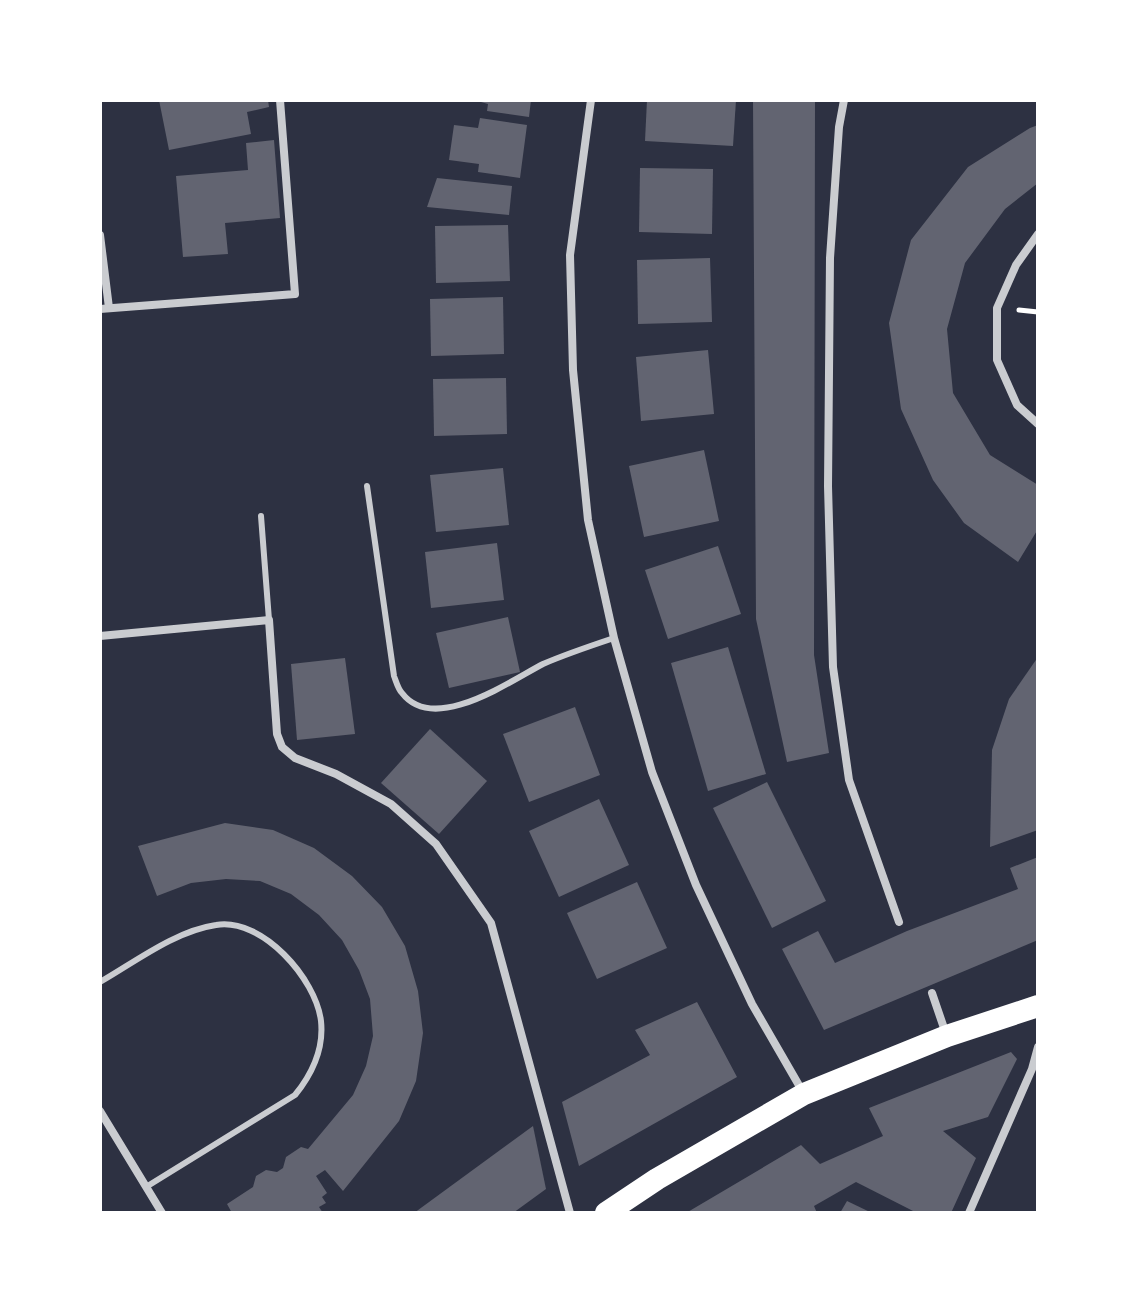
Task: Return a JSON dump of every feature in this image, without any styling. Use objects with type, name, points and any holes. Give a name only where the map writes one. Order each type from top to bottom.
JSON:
[{"type":"highway","points":[[606,1213],[657,1179],[804,1094],[947,1036],[1038,1006]]},
{"type":"street","points":[[100,235],[105,309],[295,294],[280,100]]},
{"type":"street","points":[[591,100],[570,255],[573,370],[588,520],[614,638],[652,772],[696,885],[752,1004],[804,1094]]},
{"type":"street","points":[[844,100],[839,127],[830,258],[828,486],[833,667],[849,780],[899,922]]},
{"type":"street","points":[[1038,234],[1016,265],[997,308],[997,360],[1017,405],[1038,424]]},
{"type":"street","points":[[100,636],[269,620],[277,734],[282,747],[295,758],[336,774],[391,804],[436,844],[491,923],[570,1213]]},
{"type":"street","points":[[932,993],[947,1036]]},
{"type":"street","points":[[969,1213],[1032,1069],[1038,1047]]},
{"type":"street","points":[[100,1111],[162,1213]]},
{"type":"lane","points":[[367,486],[394,676],[402,693],[415,704],[448,708],[463,704],[489,694],[542,665],[614,638]]},
{"type":"lane","points":[[261,516],[269,620]]},
{"type":"lane","points":[[100,982],[177,938],[218,924],[241,928],[281,950],[302,973],[321,1022],[319,1050],[310,1077],[295,1095],[146,1187]]},
{"type":"building","points":[[159,100],[268,100],[269,107],[247,112],[251,134],[169,150]]},
{"type":"building","points":[[474,100],[531,100],[529,117],[487,111],[488,104]]},
{"type":"building","points":[[647,100],[736,100],[733,146],[645,141]]},
{"type":"building","points":[[753,100],[815,100],[814,655],[829,753],[787,762],[756,619]]},
{"type":"building","points":[[480,118],[527,125],[520,178],[478,172],[479,164],[449,160],[454,125],[478,128]]},
{"type":"building","points":[[1038,125],[1038,183],[1005,209],[965,263],[947,329],[953,393],[990,455],[1038,485],[1038,529],[1018,562],[964,523],[933,480],[901,409],[889,323],[911,240],[968,167]]},
{"type":"building","points":[[274,140],[280,218],[225,223],[228,254],[183,257],[176,176],[248,170],[246,143]]},
{"type":"building","points":[[640,168],[713,169],[712,234],[639,232]]},
{"type":"building","points":[[437,178],[512,186],[509,215],[427,207]]},
{"type":"building","points":[[508,225],[510,281],[436,283],[435,226]]},
{"type":"building","points":[[710,258],[712,322],[638,324],[637,260]]},
{"type":"building","points":[[503,297],[504,354],[431,356],[430,299]]},
{"type":"building","points":[[708,350],[714,414],[641,421],[636,357]]},
{"type":"building","points":[[506,378],[507,434],[434,436],[433,379]]},
{"type":"building","points":[[704,450],[719,521],[644,537],[629,466]]},
{"type":"building","points":[[503,468],[509,525],[436,532],[430,475]]},
{"type":"building","points":[[497,543],[504,600],[431,608],[425,552]]},
{"type":"building","points":[[718,546],[741,614],[668,639],[645,570]]},
{"type":"building","points":[[508,617],[520,672],[449,688],[436,633]]},
{"type":"building","points":[[728,647],[766,774],[708,791],[671,663]]},
{"type":"building","points":[[1038,657],[1038,830],[990,847],[992,750],[1009,699]]},
{"type":"building","points":[[345,658],[355,734],[297,740],[291,664]]},
{"type":"building","points":[[575,707],[600,775],[529,802],[503,734]]},
{"type":"building","points":[[430,729],[487,781],[439,834],[381,783]]},
{"type":"building","points":[[767,782],[826,901],[772,928],[713,808]]},
{"type":"building","points":[[599,799],[629,865],[559,897],[529,831]]},
{"type":"building","points":[[225,823],[273,830],[314,848],[352,876],[382,907],[405,946],[418,991],[423,1033],[416,1081],[399,1121],[343,1191],[325,1170],[316,1176],[327,1193],[322,1197],[326,1203],[319,1207],[323,1213],[232,1213],[227,1204],[253,1187],[256,1176],[266,1170],[277,1172],[283,1168],[286,1157],[301,1147],[308,1149],[353,1095],[366,1066],[373,1036],[370,999],[359,970],[342,940],[319,915],[291,894],[260,881],[226,879],[191,883],[157,896],[138,846]]},
{"type":"building","points":[[1038,857],[1038,940],[824,1030],[782,949],[818,931],[835,963],[907,931],[1018,889],[1010,868]]},
{"type":"building","points":[[637,882],[667,948],[597,979],[567,913]]},
{"type":"building","points":[[697,1002],[737,1077],[579,1166],[562,1102],[650,1055],[635,1030]]},
{"type":"building","points":[[1011,1052],[1017,1059],[988,1117],[943,1131],[976,1158],[951,1213],[917,1213],[856,1182],[814,1206],[817,1213],[686,1213],[801,1145],[820,1164],[883,1136],[869,1108]]},
{"type":"building","points":[[533,1126],[546,1189],[513,1213],[414,1213]]},
{"type":"building","points":[[847,1201],[872,1213],[840,1213]]}]
